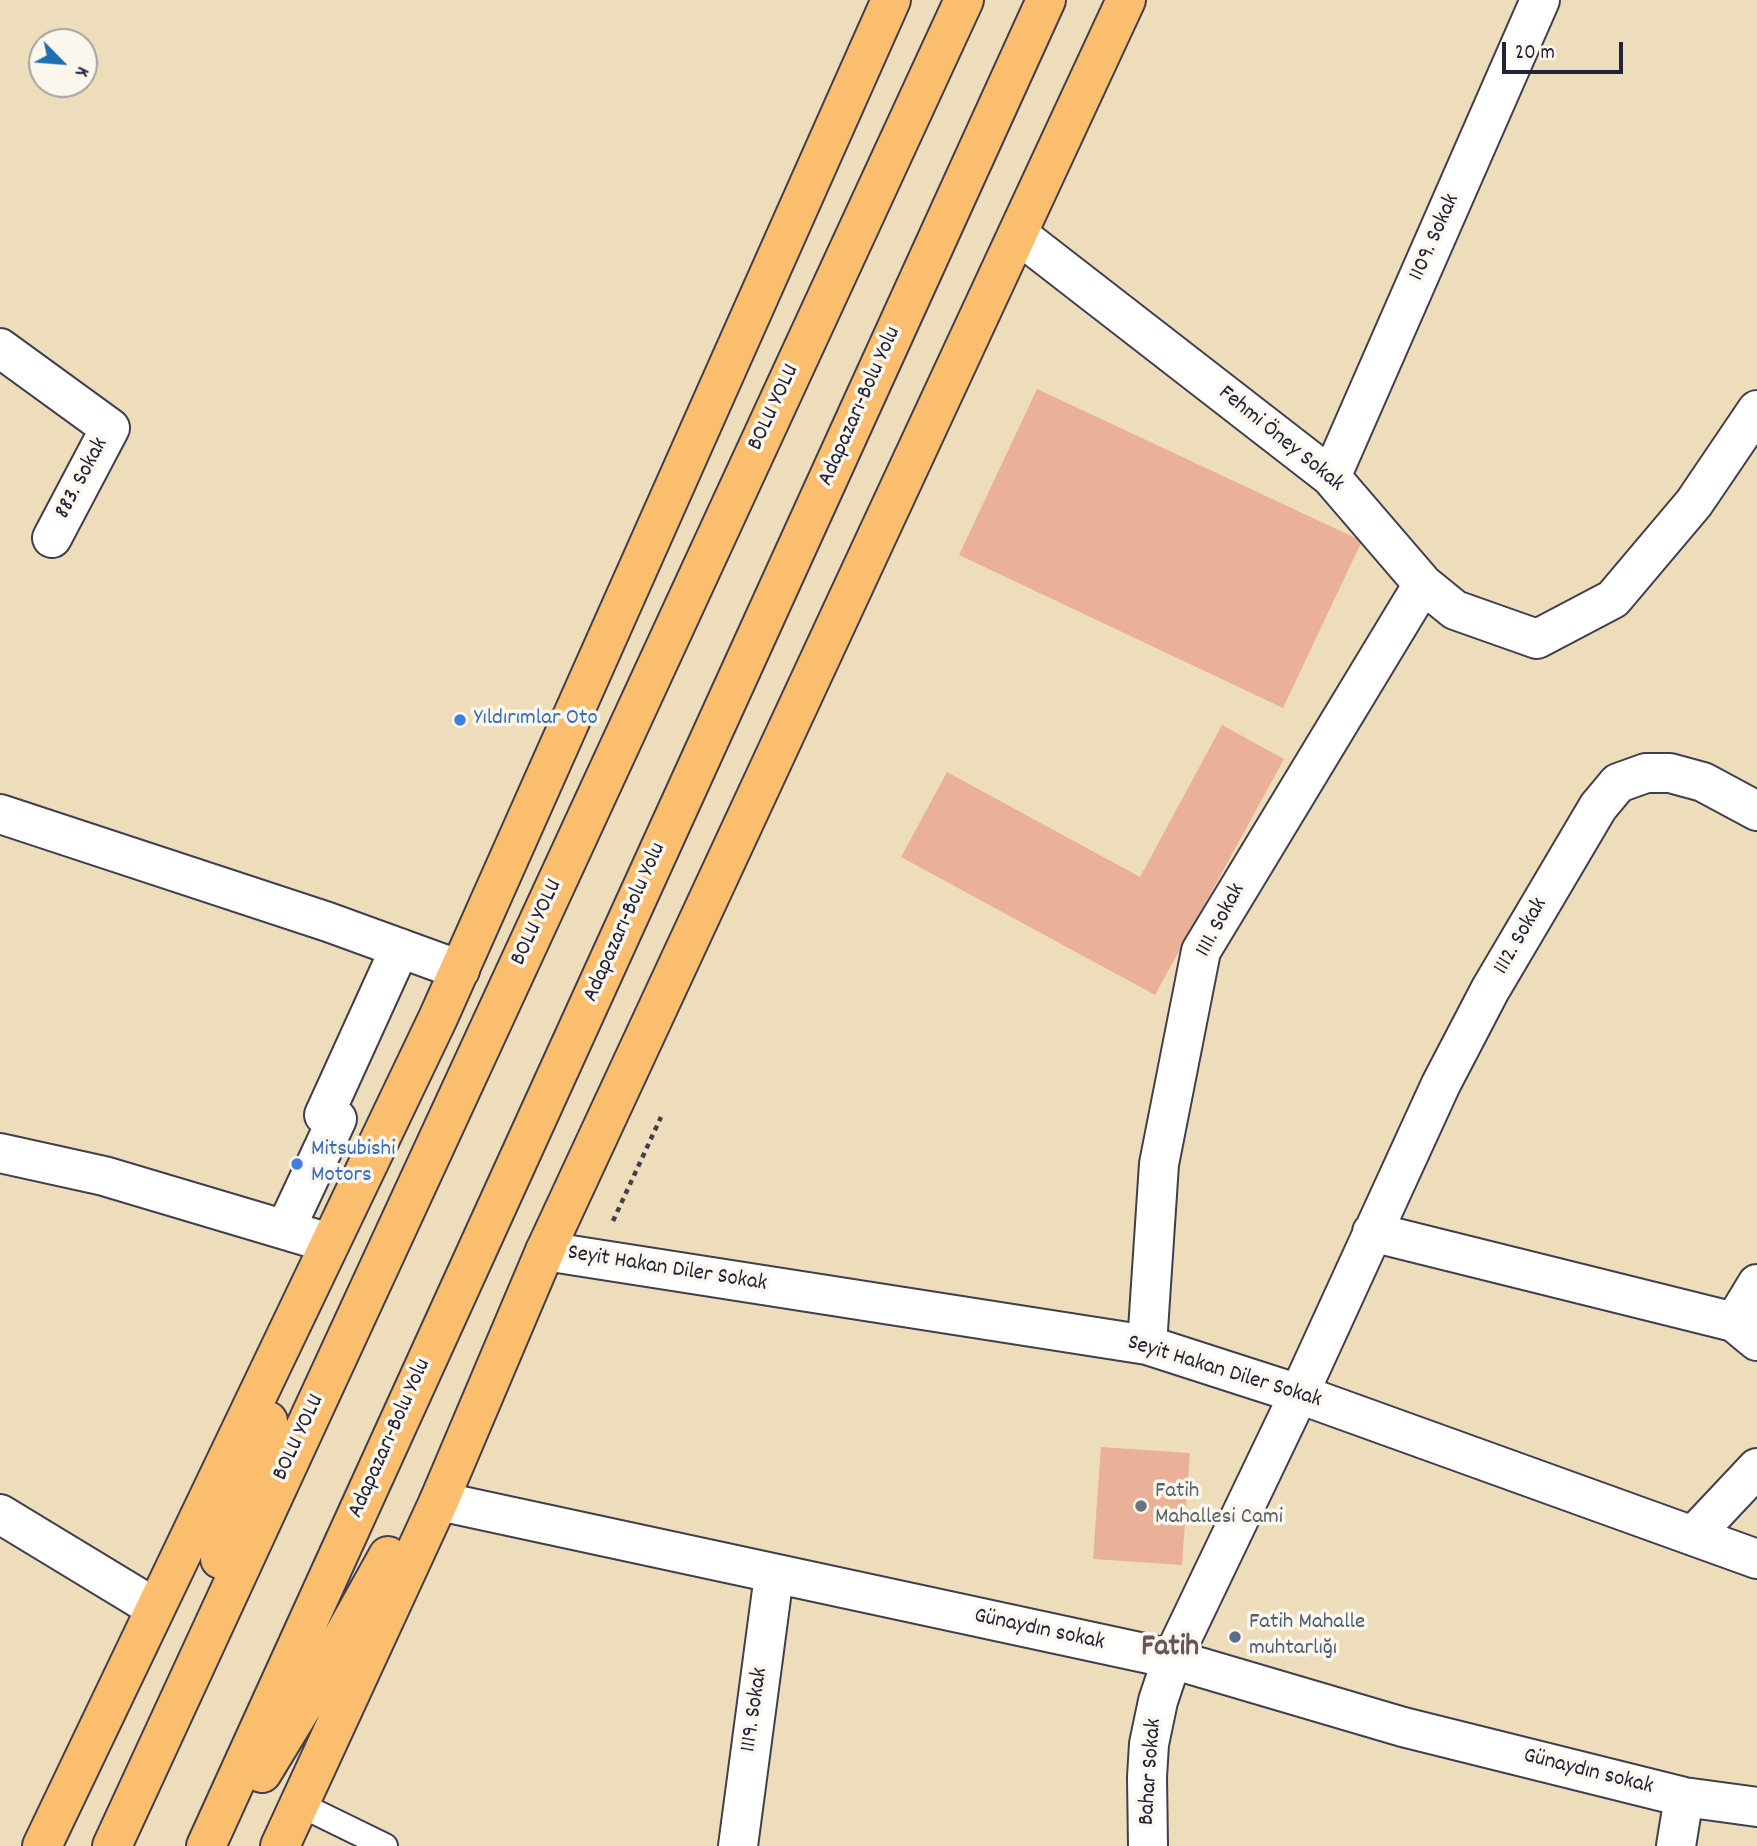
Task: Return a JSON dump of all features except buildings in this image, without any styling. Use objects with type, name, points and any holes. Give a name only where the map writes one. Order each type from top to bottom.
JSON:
[{"type":"highway","points":[[42,1846],[460,970],[891,0]]},
{"type":"highway","name":"BOLU YOLU","points":[[112,1846],[964,0]]},
{"type":"highway","name":"Adapazarı-Bolu Yolu","points":[[206,1846],[1046,0]]},
{"type":"highway","points":[[280,1846],[439,1501],[545,1251],[1126,0]]},
{"type":"highway","points":[[148,1767],[329,1243]]},
{"type":"highway","points":[[217,1846],[324,1671],[503,1351]]},
{"type":"street","name":"1109. Sokak","points":[[1331,477],[1540,0]]},
{"type":"street","name":"Fehmi Öney Sokak","points":[[1019,235],[1331,477],[1423,584],[1455,610],[1537,639],[1613,599],[1694,503],[1757,410]]},
{"type":"street","name":"883. Sokak","points":[[0,348],[110,428],[52,538]]},
{"type":"street","name":"1111. Sokak","points":[[1147,1345],[1159,1164],[1201,951],[1423,584]]},
{"type":"street","name":"1112. Sokak","points":[[1172,1659],[1299,1394],[1441,1084],[1490,990],[1598,807],[1618,783],[1646,774],[1670,773],[1703,782],[1757,811]]},
{"type":"street","points":[[0,814],[460,970]]},
{"type":"street","points":[[285,1230],[337,1119],[324,1115],[400,948]]},
{"type":"street","points":[[0,1153],[104,1176],[329,1243]]},
{"type":"street","points":[[1372,1232],[1745,1332],[1757,1284]]},
{"type":"street","name":"Seyit Hakan Diler Sokak","points":[[545,1251],[1147,1345],[1299,1394],[1757,1559]]},
{"type":"street","points":[[1693,1536],[1757,1468]]},
{"type":"street","name":"Günaydın sokak","points":[[439,1501],[1172,1659],[1403,1727],[1684,1797],[1757,1807]]},
{"type":"street","points":[[0,1514],[155,1608]]},
{"type":"street","name":"1119. Sokak","points":[[738,1846],[774,1575]]},
{"type":"street","name":"Bahar Sokak","points":[[1148,1846],[1149,1744],[1158,1701],[1172,1659]]},
{"type":"street","points":[[1676,1846],[1684,1797]]},
{"type":"lane","points":[[299,1804],[385,1846]]},
{"type":"path","points":[[596,1259],[661,1117]]},
{"type":"place","name":"Yıldırımlar Oto","points":[[460,720]]},
{"type":"place","name":"Mitsubishi Motors","points":[[297,1164]]},
{"type":"place","name":"Fatih Mahallesi Cami","points":[[1141,1506]]},
{"type":"place","name":"Fatih Mahalle muhtarlığı","points":[[1235,1637]]},
{"type":"district","name":"Fatih","points":[[1170,1650]]}]
